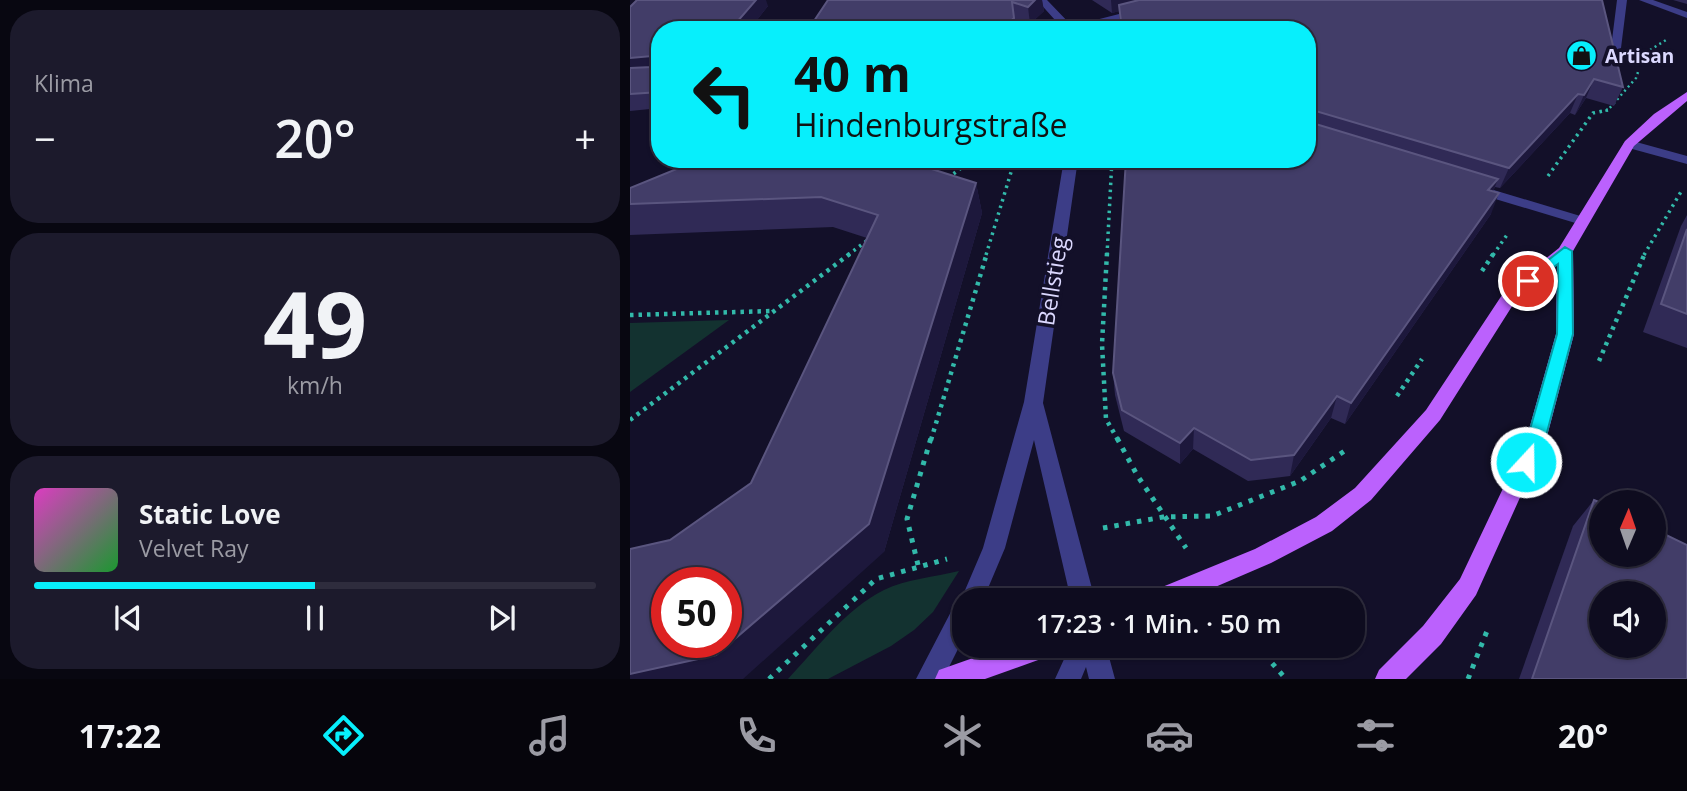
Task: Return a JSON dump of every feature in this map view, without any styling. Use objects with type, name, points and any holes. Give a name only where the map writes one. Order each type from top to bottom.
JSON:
[{"type":"main road","points":[[1186,588],[1263,556],[1324,524],[1363,495],[1433,415],[1510,296],[1565,251],[1629,144],[1687,95]]},
{"type":"main road","points":[[1388,679],[1433,635],[1468,587],[1536,440],[1565,334],[1565,251]]},
{"type":"main road","points":[[948,679],[1008,658]]},
{"type":"street","points":[[1042,0],[1062,21]]},
{"type":"street","points":[[1104,21],[1185,0]]},
{"type":"street","points":[[1616,48],[1622,0]]},
{"type":"street","points":[[1644,0],[1687,15]]},
{"type":"street","points":[[1629,144],[1687,160]]},
{"type":"street","name":"Bellstieg","points":[[977,588],[995,548],[1034,402],[1070,168]]},
{"type":"street","points":[[1462,184],[1582,221]]},
{"type":"street","name":"Bellstieg","points":[[1034,402],[1080,588]]},
{"type":"street","points":[[929,679],[952,635]]},
{"type":"street","points":[[1068,679],[1078,658]]},
{"type":"street","points":[[1097,658],[1102,679]]},
{"type":"path","points":[[1646,54],[1671,38]]},
{"type":"path","points":[[1477,278],[1592,113],[1608,110],[1636,78],[1640,60]]},
{"type":"path","points":[[945,180],[961,168]]},
{"type":"path","points":[[918,565],[907,519],[1011,168]]},
{"type":"path","points":[[1112,168],[1102,344],[1106,419],[1164,517]]},
{"type":"path","points":[[630,420],[869,239]]},
{"type":"path","points":[[630,315],[773,311]]},
{"type":"path","points":[[1396,398],[1425,354]]},
{"type":"path","points":[[1066,536],[1164,517],[1212,516],[1300,481],[1352,447]]},
{"type":"path","points":[[769,679],[876,579],[918,565],[995,548]]},
{"type":"path","points":[[1268,658],[1286,679]]},
{"type":"path","points":[[1468,679],[1475,662]]},
{"type":"green space","points":[[729,320],[630,392],[630,323]]},
{"type":"green space","points":[[959,571],[933,612],[891,646],[828,679],[788,679],[833,630],[870,598],[902,583]]},
{"type":"building","points":[[637,0],[756,0],[738,21],[651,21],[651,56],[630,58],[630,7]]},
{"type":"building","points":[[828,0],[1035,0],[1028,7],[1012,2],[1014,18],[1011,21],[814,21]]},
{"type":"building","points":[[1139,0],[1602,0],[1623,87],[1594,79],[1584,95],[1578,94],[1509,168],[1316,111],[1316,21],[1121,21],[1119,5]]},
{"type":"building","points":[[651,67],[651,93],[630,94],[630,68]]},
{"type":"building","points":[[1316,124],[1498,179],[1488,190],[1499,193],[1351,403],[1337,396],[1294,455],[1251,460],[1194,428],[1180,443],[1122,410],[1113,373],[1125,168],[1316,168]]},
{"type":"building","points":[[679,168],[928,168],[976,183],[869,524],[742,633],[742,567],[651,567],[651,658],[702,658],[630,674],[630,549],[670,540],[751,483],[878,215],[821,197],[630,204],[630,188]]},
{"type":"building","points":[[1687,229],[1687,314],[1661,304]]},
{"type":"building","points":[[1589,514],[1589,567],[1666,567],[1666,535],[1687,545],[1687,679],[1532,679]]},
{"type":"place","name":"Artisan","points":[[1582,56]]},
{"type":"route","points":[[1526,462],[1536,440],[1565,334],[1565,251],[1528,281]]}]
